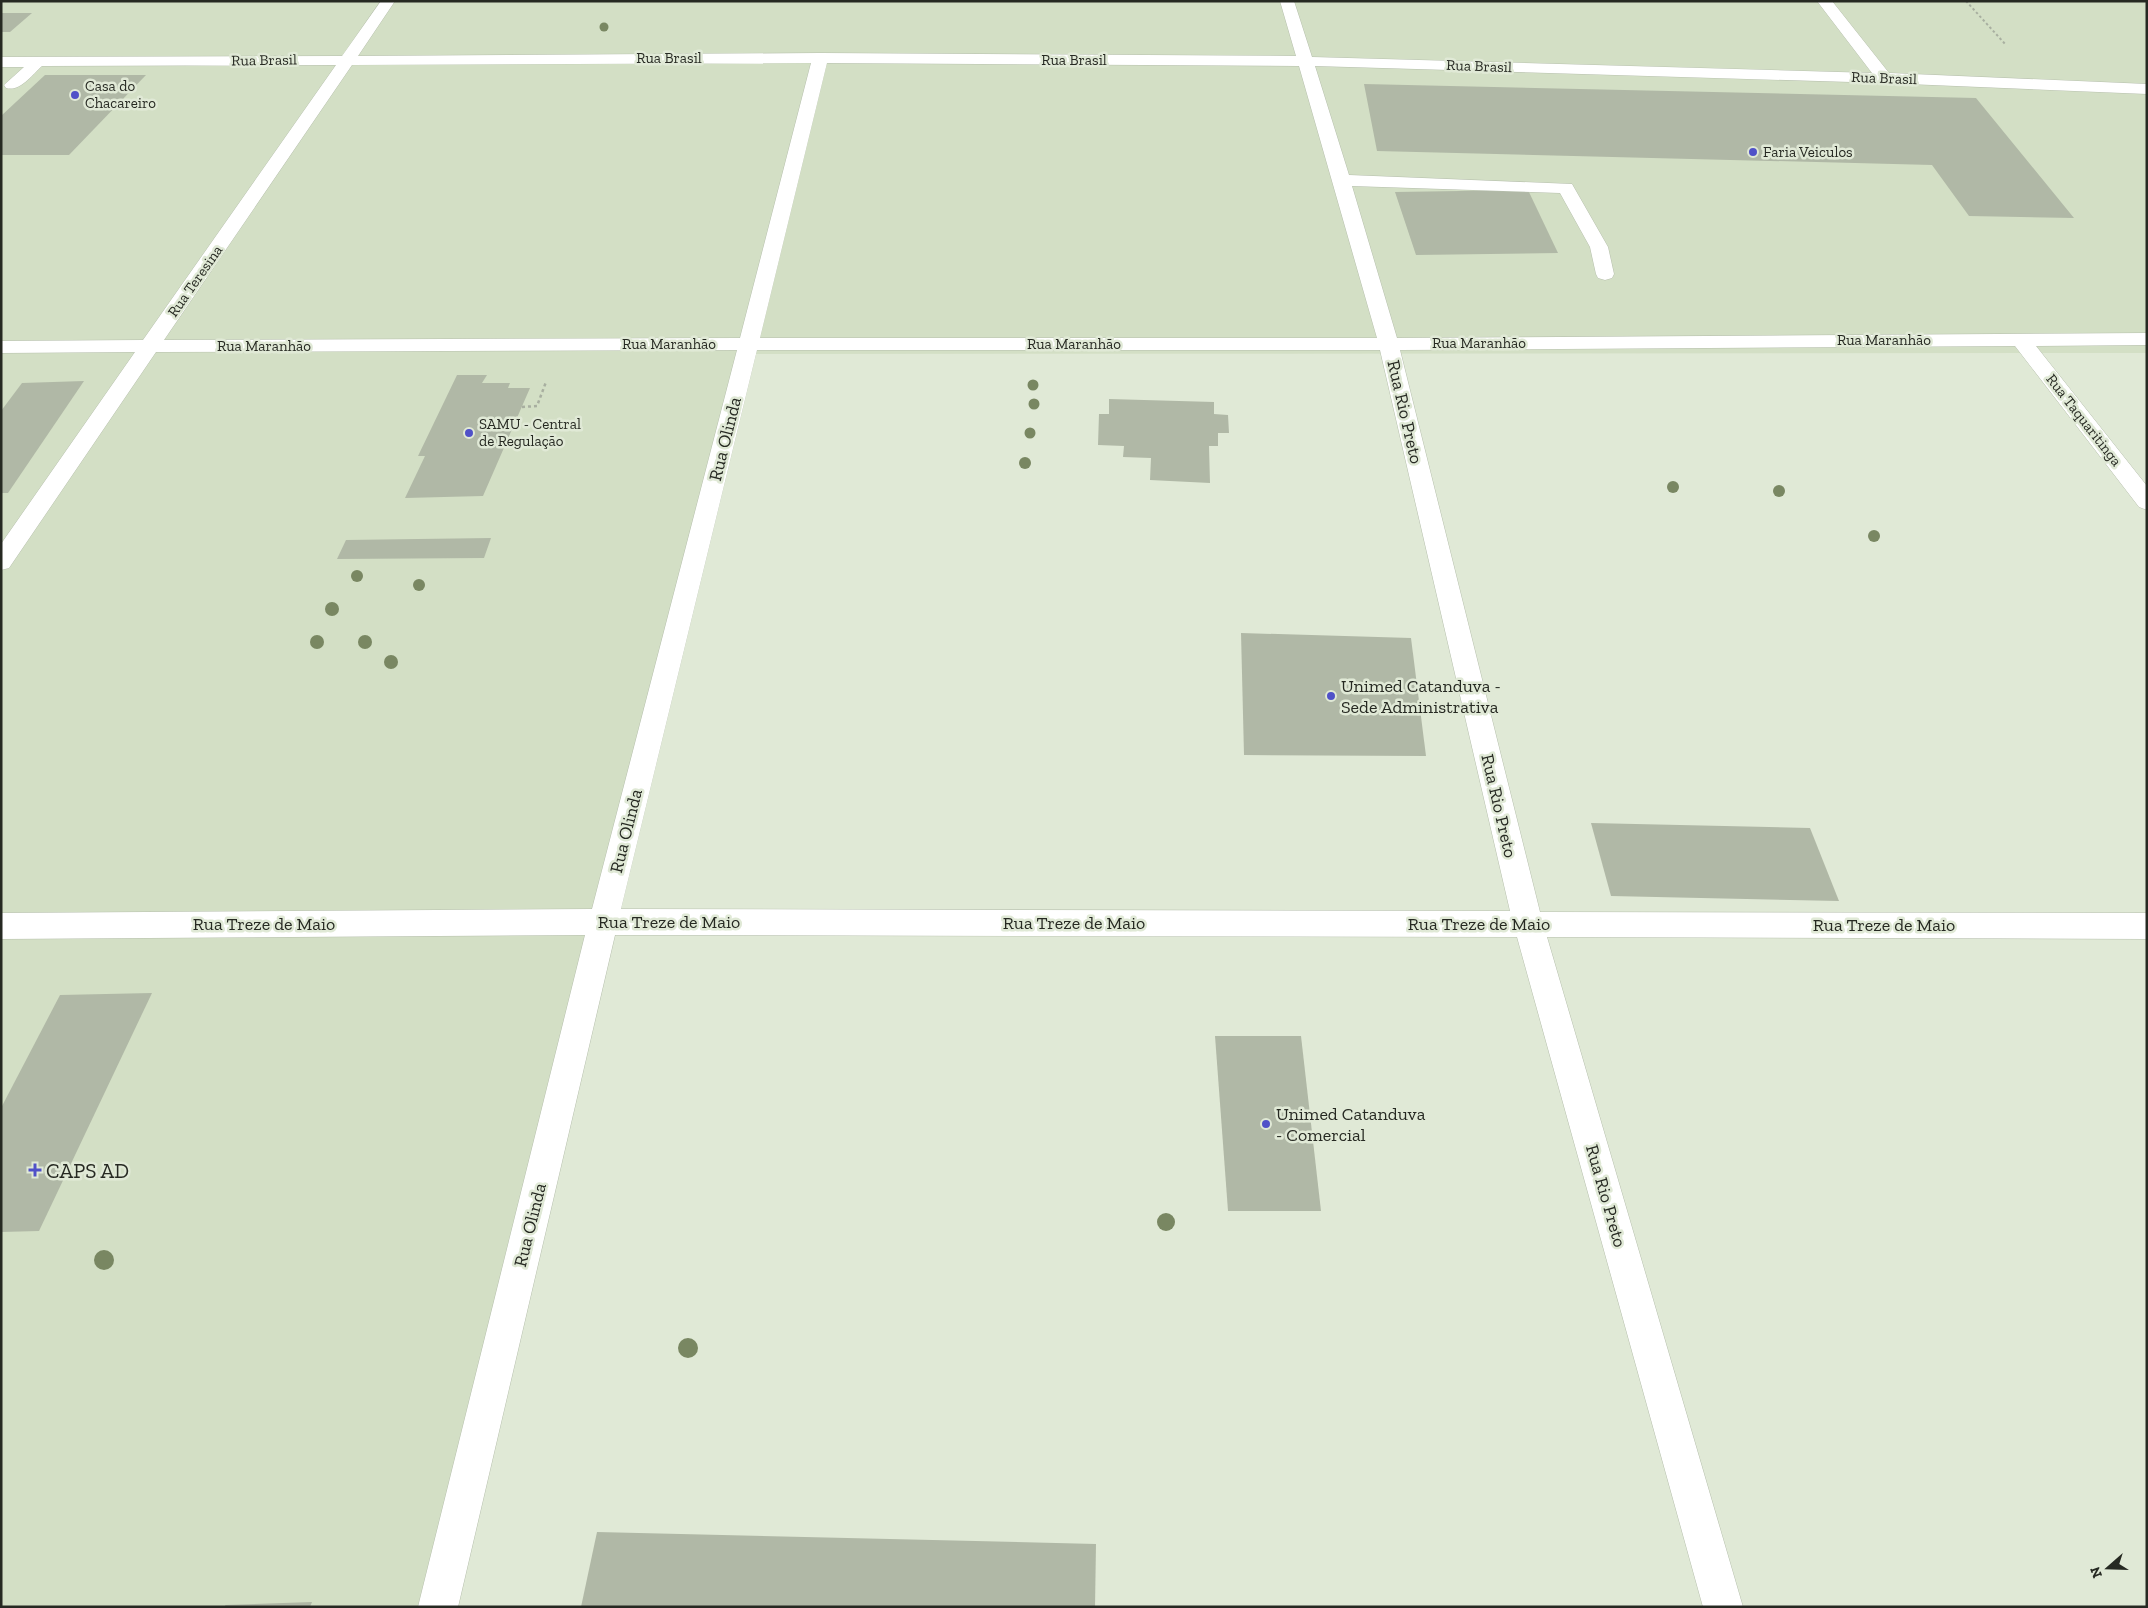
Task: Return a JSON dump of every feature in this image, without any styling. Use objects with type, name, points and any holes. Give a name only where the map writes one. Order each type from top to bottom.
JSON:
[{"type":"street","name":"Rua Teresina","points":[[1,562],[388,1]]},
{"type":"street","name":"Rua Rio Preto","points":[[1287,1],[1342,180],[1389,344],[1528,924],[1724,1607]]},
{"type":"street","points":[[1824,1],[1884,78]]},
{"type":"street","name":"Rua Brasil","points":[[1,62],[820,58],[1306,61],[1884,78],[2147,89]]},
{"type":"street","name":"Rua Olinda","points":[[438,1607],[603,922],[820,58]]},
{"type":"street","points":[[12,85],[38,62]]},
{"type":"street","points":[[1342,180],[1566,188],[1599,247],[1604,274]]},
{"type":"street","name":"Rua Taquaritinga","points":[[2020,339],[2147,502]]},
{"type":"street","name":"Rua Maranhão","points":[[1,348],[749,344],[1389,344],[2147,339]]},
{"type":"street","name":"Rua Treze de Maio","points":[[1,926],[603,922],[2147,926]]},
{"type":"path","points":[[1966,1],[2041,85]]},
{"type":"path","points":[[522,407],[537,406],[547,380]]},
{"type":"shaded area","points":[[1,1],[2147,1],[2147,353],[752,354],[441,1607],[1,1607]]},
{"type":"building","points":[[1,13],[32,13],[10,32],[1,32]]},
{"type":"building","name":"Casa do Chacareiro","points":[[45,75],[146,75],[69,155],[1,155],[1,116]]},
{"type":"building","points":[[1364,84],[1976,98],[2074,218],[1969,216],[1932,165],[1377,151]]},
{"type":"building","points":[[1528,190],[1558,253],[1416,255],[1395,192]]},
{"type":"building","name":"SAMU - Central de Regulação","points":[[457,375],[487,375],[482,383],[510,383],[508,388],[530,388],[483,496],[405,498],[425,456],[418,456]]},
{"type":"building","points":[[84,381],[8,493],[1,493],[1,411],[22,383]]},
{"type":"building","points":[[1109,399],[1214,402],[1214,414],[1228,415],[1229,433],[1218,433],[1218,446],[1209,446],[1210,483],[1150,480],[1151,458],[1123,457],[1124,446],[1098,445],[1099,414],[1109,414]]},
{"type":"building","points":[[491,538],[484,558],[337,559],[346,540]]},
{"type":"building","name":"Unimed Catanduva - Sede Administrativa","points":[[1241,633],[1411,638],[1426,756],[1244,755]]},
{"type":"building","points":[[1591,823],[1810,828],[1839,901],[1611,896]]},
{"type":"building","name":"CAPS AD","points":[[152,993],[39,1231],[1,1232],[1,1108],[60,995]]},
{"type":"building","name":"Unimed Catanduva - Comercial","points":[[1215,1036],[1301,1036],[1321,1211],[1228,1211]]},
{"type":"building","points":[[597,1532],[1096,1544],[1095,1607],[581,1607]]},
{"type":"building","points":[[312,1602],[310,1607],[226,1607],[225,1605]]},
{"type":"place","name":"Casa do Chacareiro","points":[[75,95]]},
{"type":"place","name":"Faria Veiculos","points":[[1753,152]]},
{"type":"place","name":"SAMU - Central de Regulação","points":[[469,433]]},
{"type":"place","name":"Unimed Catanduva - Sede Administrativa","points":[[1331,696]]},
{"type":"place","name":"Unimed Catanduva - Comercial","points":[[1266,1124]]},
{"type":"place","name":"CAPS AD","points":[[35,1170]]}]
